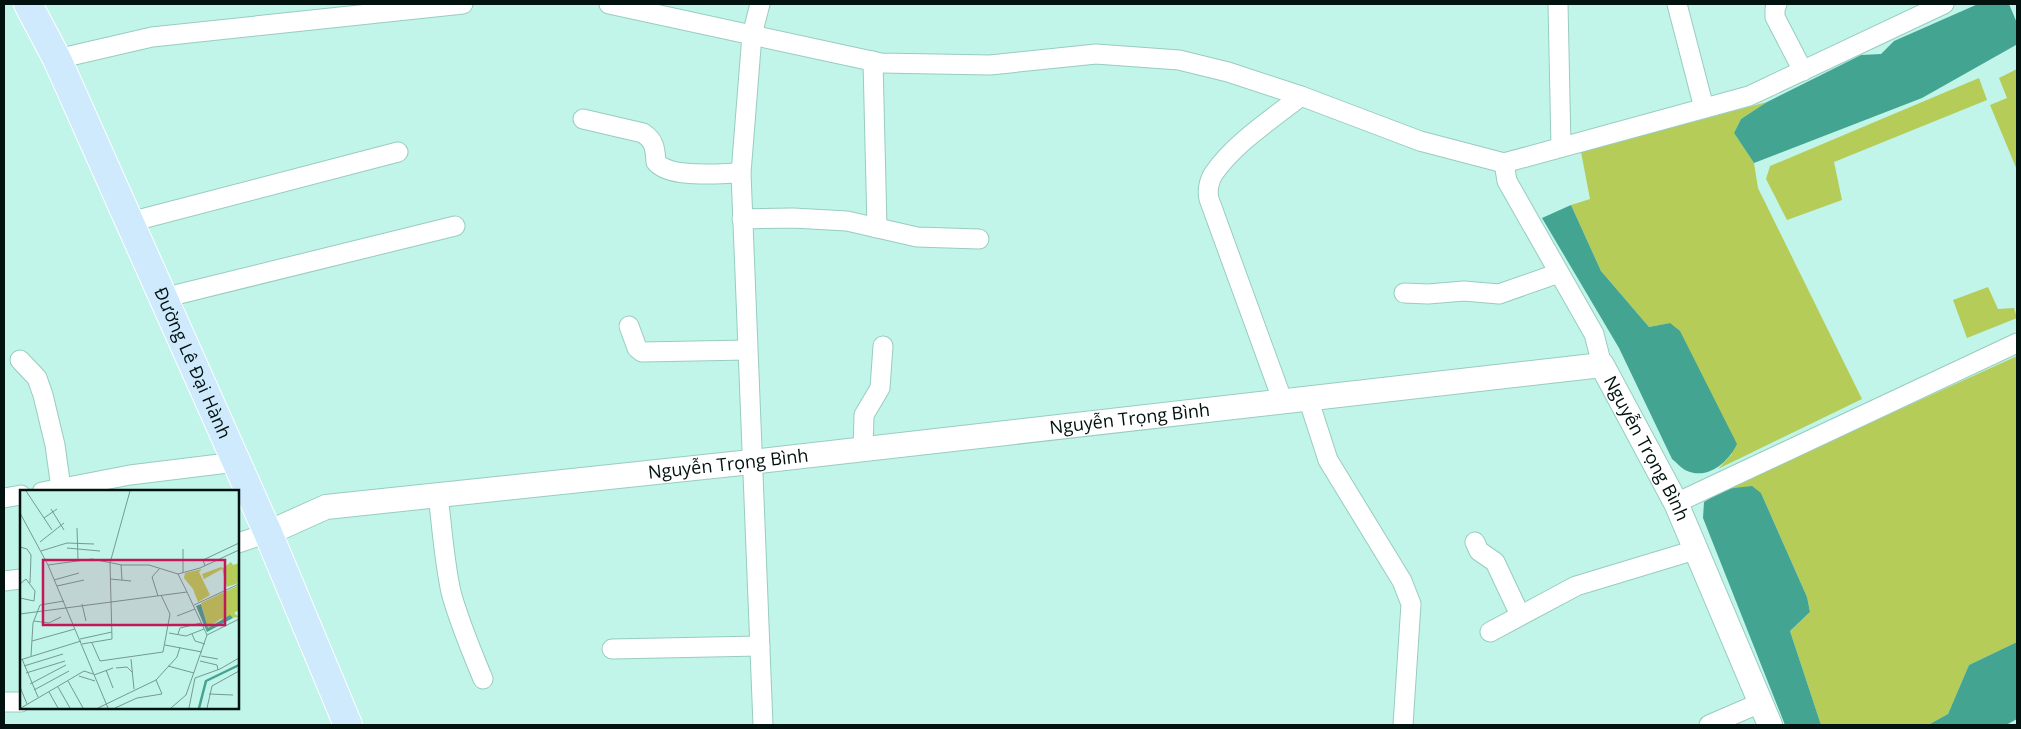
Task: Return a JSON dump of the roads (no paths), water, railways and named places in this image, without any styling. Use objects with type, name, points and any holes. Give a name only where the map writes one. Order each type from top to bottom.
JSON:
[{"type":"main road","name":"Đường Lê Đại Hành","points":[[28,4],[57,59],[164,298],[268,533],[348,725]]},
{"type":"street","points":[[57,59],[152,37],[392,7],[463,4]]},
{"type":"street","points":[[610,4],[873,61],[990,65],[1096,54],[1179,60],[1228,72],[1301,96],[1420,141],[1504,163],[1749,96],[1944,4]]},
{"type":"street","points":[[760,4],[752,35],[741,173],[763,725]]},
{"type":"street","points":[[1558,4],[1561,147]]},
{"type":"street","points":[[1676,4],[1704,108]]},
{"type":"street","points":[[1777,4],[1775,17],[1803,71]]},
{"type":"street","points":[[873,61],[877,228]]},
{"type":"street","points":[[1284,402],[1209,199],[1208,190],[1214,173],[1240,146],[1301,96]]},
{"type":"street","points":[[583,119],[643,133],[655,145],[656,162],[664,169],[681,172],[741,173]]},
{"type":"street","points":[[130,222],[398,152]]},
{"type":"street","points":[[1504,163],[1507,181],[1594,334],[1602,365]]},
{"type":"street","points":[[742,219],[824,219],[847,221],[917,236],[978,240]]},
{"type":"street","points":[[164,298],[455,226]]},
{"type":"street","points":[[1404,293],[1428,294],[1464,291],[1499,294],[1559,273]]},
{"type":"street","points":[[629,326],[637,348],[642,352],[747,350]]},
{"type":"street","points":[[1676,504],[2017,343]]},
{"type":"street","points":[[863,449],[864,415],[880,388],[883,346]]},
{"type":"street","points":[[20,360],[38,378],[55,445],[61,488]]},
{"type":"street","name":"Nguyễn Trọng Bình","points":[[268,533],[326,507],[752,462],[1602,365],[1676,504],[1770,725]]},
{"type":"street","points":[[1308,398],[1328,460],[1402,581],[1410,598],[1411,620],[1403,725]]},
{"type":"street","points":[[52,490],[130,475],[236,462]]},
{"type":"street","points":[[4,498],[20,495]]},
{"type":"street","points":[[438,495],[447,569],[452,591],[463,630],[483,679]]},
{"type":"street","points":[[239,543],[268,533]]},
{"type":"street","points":[[1474,542],[1479,551],[1495,562],[1520,615]]},
{"type":"street","points":[[1490,632],[1562,593],[1592,580],[1695,550]]},
{"type":"street","points":[[4,581],[20,579]]},
{"type":"street","points":[[612,649],[760,646]]},
{"type":"street","points":[[4,702],[20,702]]},
{"type":"street","points":[[1709,725],[1760,703]]}]
